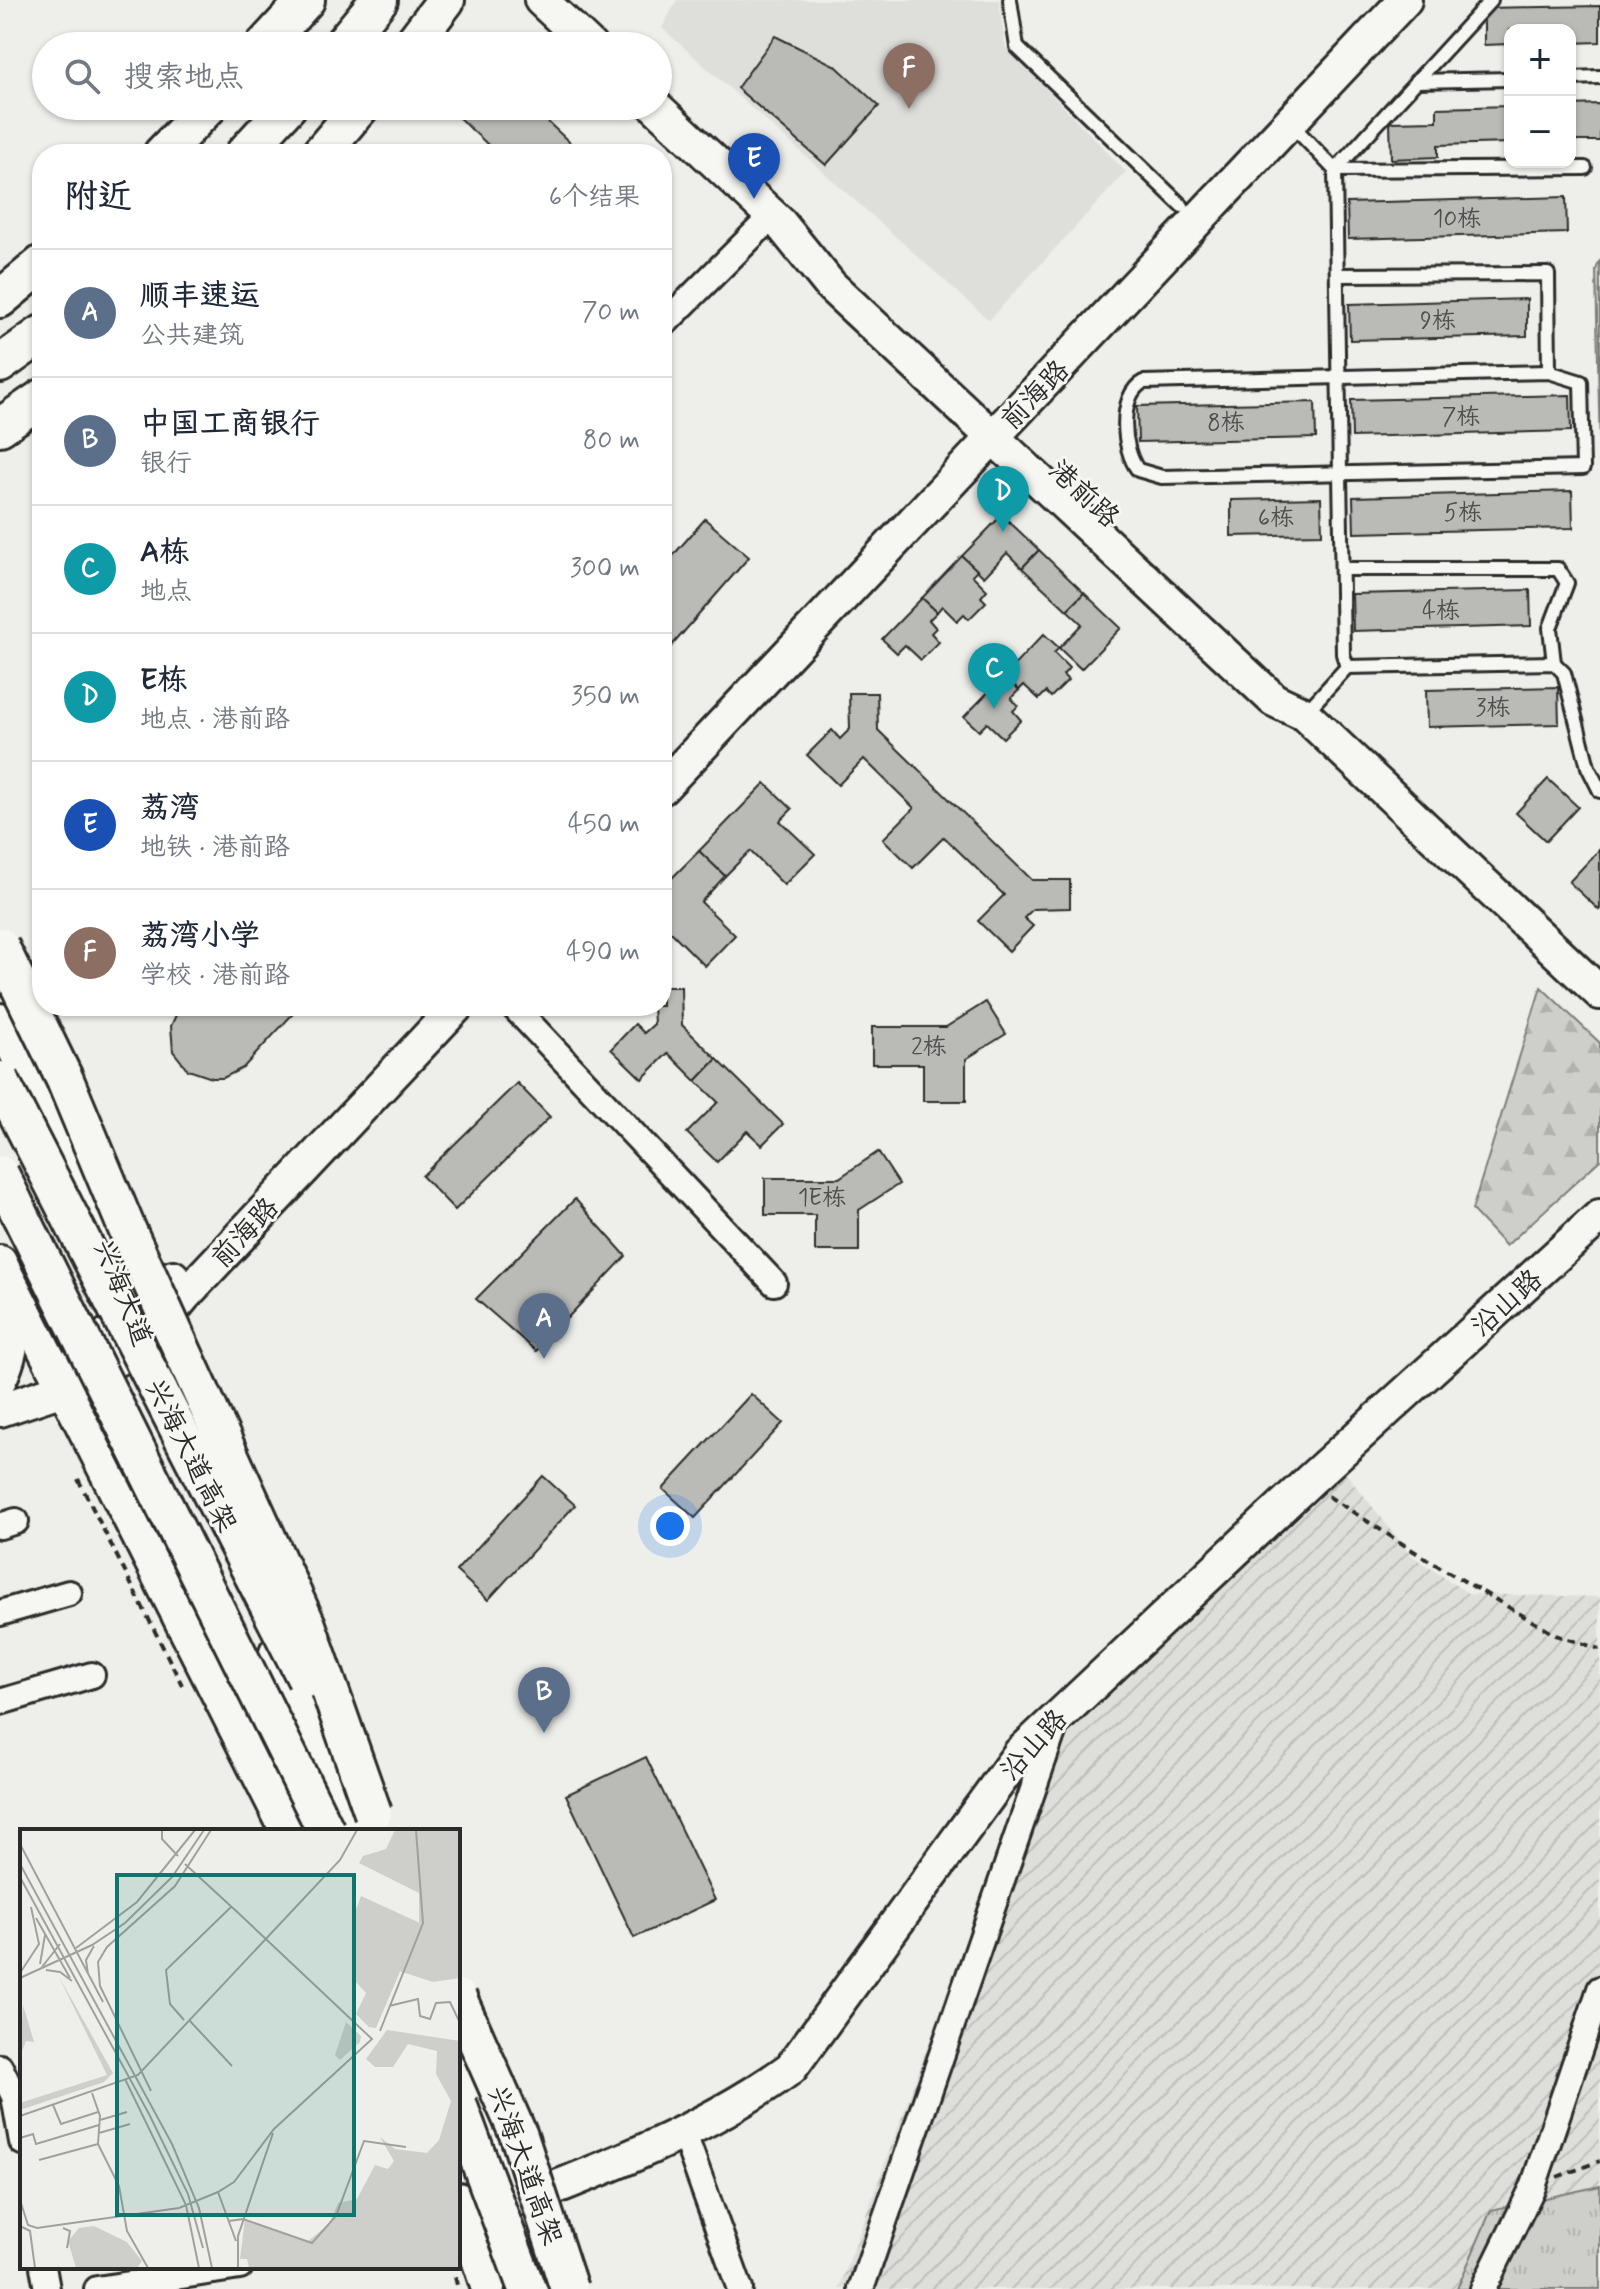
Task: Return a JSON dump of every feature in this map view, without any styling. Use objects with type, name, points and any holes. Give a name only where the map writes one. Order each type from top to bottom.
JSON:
[{"type":"main road","points":[[277,32],[306,0]]},
{"type":"main road","points":[[353,32],[379,0]]},
{"type":"main road","points":[[422,32],[446,0]]},
{"type":"main road","points":[[172,144],[195,120]]},
{"type":"main road","points":[[253,144],[275,120]]},
{"type":"main road","points":[[329,144],[349,120]]},
{"type":"main road","points":[[0,299],[32,272]]},
{"type":"main road","points":[[0,364],[32,341]]},
{"type":"main road","points":[[0,427],[32,405]]},
{"type":"main road","points":[[0,946],[32,1012]]},
{"type":"main road","points":[[34,1016],[307,1625],[371,1825]]},
{"type":"main road","name":"兴海大道高架","points":[[0,1080],[371,1825]]},
{"type":"main road","name":"兴海大道高架","points":[[0,1174],[325,1829]]},
{"type":"main road","name":"兴海大道高架","points":[[460,2003],[519,2136],[569,2289]]},
{"type":"main road","name":"兴海大道高架","points":[[460,2109],[527,2289]]},
{"type":"street","points":[[541,0],[575,32]]},
{"type":"street","name":"前海路","points":[[672,777],[993,422],[1182,206],[1376,0]]},
{"type":"street","name":"前海路","points":[[672,749],[1290,123],[1405,0]]},
{"type":"street","name":"港前路","points":[[670,120],[776,219],[831,286],[993,422],[1274,700],[1304,714],[1600,993]]},
{"type":"street","points":[[672,317],[776,219]]},
{"type":"street","name":"前海路","points":[[139,1329],[175,1276],[420,1016]]},
{"type":"street","name":"前海路","points":[[0,1410],[63,1381],[184,1296],[448,1016]]},
{"type":"street","points":[[522,1016],[774,1283]]},
{"type":"street","name":"兴海大道","points":[[0,1020],[85,1199],[245,1584],[371,1825]]},
{"type":"street","name":"沿山路","points":[[461,2215],[521,2201],[683,2131],[757,2093],[791,2068],[1020,1753],[1310,1480],[1600,1216]]},
{"type":"street","points":[[0,1379],[9,1356],[14,1326],[4,1269]]},
{"type":"street","points":[[4,1269],[286,1829]]},
{"type":"street","name":"前海路","points":[[0,1395],[63,1381]]},
{"type":"street","points":[[0,1613],[69,1593]]},
{"type":"street","points":[[0,1702],[92,1675]]},
{"type":"street","points":[[861,2289],[1059,1713]]},
{"type":"street","points":[[1483,2289],[1533,2187],[1600,1989]]},
{"type":"street","points":[[460,2055],[521,2201],[549,2289]]},
{"type":"street","points":[[0,2067],[14,2096],[20,2130]]},
{"type":"street","points":[[683,2131],[740,2289]]},
{"type":"street","points":[[461,2215],[488,2289]]},
{"type":"street","points":[[43,2269],[47,2289]]},
{"type":"street","points":[[97,2289],[227,2269]]},
{"type":"lane","points":[[1010,0],[1017,47],[1182,206]]},
{"type":"lane","points":[[1335,170],[1491,0]]},
{"type":"lane","points":[[1576,78],[1600,77]]},
{"type":"lane","points":[[1416,81],[1504,79]]},
{"type":"lane","points":[[1290,123],[1335,170],[1343,654],[1347,667]]},
{"type":"lane","points":[[1335,170],[1585,168]]},
{"type":"lane","points":[[1337,275],[1548,274],[1549,372]]},
{"type":"lane","points":[[1549,372],[1581,382],[1583,468],[1162,477],[1138,470],[1127,451],[1128,402],[1135,386],[1143,382],[1338,376],[1549,372]]},
{"type":"lane","points":[[1342,569],[1558,569],[1567,583],[1550,628],[1554,663],[1564,673],[1588,767],[1600,791]]},
{"type":"lane","points":[[1304,714],[1347,667],[1554,663]]},
{"type":"path","points":[[1310,1480],[1340,1506],[1556,1635],[1597,1648],[1600,1641]]},
{"type":"path","points":[[1533,2187],[1600,2161]]},
{"type":"shaded area","points":[[677,0],[999,0],[1005,46],[1126,172],[989,320],[672,37],[672,32],[662,28]]},
{"type":"shaded area","points":[[1345,1472],[1411,1555],[1469,1594],[1600,1597],[1600,2186],[1491,2210],[1457,2289],[839,2289],[1018,1799],[1042,1749],[1194,1603]]},
{"type":"green space","points":[[1600,260],[1600,454],[1596,270]]},
{"type":"green space","points":[[1541,987],[1600,1043],[1600,1160],[1506,1246],[1472,1210]]},
{"type":"green space","points":[[1600,2186],[1600,2289],[1457,2289],[1491,2210]]},
{"type":"building","points":[[1600,6],[1600,42],[1576,43],[1576,24],[1504,24],[1504,44],[1484,45],[1484,8]]},
{"type":"building","points":[[775,36],[836,66],[879,106],[826,165],[737,88]]},
{"type":"building","points":[[1600,104],[1600,141],[1576,141],[1576,105]]},
{"type":"building","points":[[1504,106],[1504,143],[1438,145],[1438,157],[1391,159],[1390,122],[1437,121],[1437,108]]},
{"type":"building","points":[[461,120],[546,120],[571,144],[487,144]]},
{"type":"building","points":[[1566,197],[1567,233],[1348,239],[1347,203]]},
{"type":"building","points":[[1527,299],[1527,336],[1350,340],[1349,304]]},
{"type":"building","points":[[1570,395],[1571,431],[1352,437],[1351,400]]},
{"type":"building","points":[[1315,402],[1316,438],[1138,442],[1137,406]]},
{"type":"building","points":[[1572,491],[1573,528],[1354,533],[1353,497]]},
{"type":"building","points":[[1321,498],[1322,534],[1231,536],[1231,500]]},
{"type":"building","points":[[1002,515],[1039,550],[1022,568],[1007,553],[984,577],[962,556]]},
{"type":"building","points":[[705,519],[749,557],[672,646],[672,557]]},
{"type":"building","points":[[1039,550],[1084,593],[1067,610],[1022,568]]},
{"type":"building","points":[[962,556],[977,570],[972,575],[987,590],[981,597],[986,602],[969,619],[964,614],[957,621],[942,606],[937,612],[922,598]]},
{"type":"building","points":[[1530,590],[1531,626],[1353,631],[1352,594]]},
{"type":"building","points":[[1084,593],[1121,628],[1081,669],[1059,648],[1082,624],[1067,610]]},
{"type":"building","points":[[922,598],[937,612],[929,620],[936,628],[931,633],[939,642],[921,660],[905,645],[897,653],[882,639]]},
{"type":"building","points":[[1044,634],[1059,648],[1054,653],[1069,668],[1063,675],[1068,680],[1051,697],[1046,692],[1039,699],[1024,685],[1019,690],[1004,676]]},
{"type":"building","points":[[1004,676],[1019,690],[1011,698],[1018,706],[1013,711],[1021,720],[1003,738],[987,723],[979,731],[964,717]]},
{"type":"building","points":[[1558,687],[1559,724],[1427,727],[1426,690]]},
{"type":"building","points":[[849,693],[877,693],[878,730],[1032,880],[1070,880],[1070,908],[1033,909],[1024,918],[1033,926],[1009,951],[978,921],[1004,895],[944,837],[913,868],[883,839],[914,808],[864,759],[838,785],[807,755],[832,730],[840,739],[850,729]]},
{"type":"building","points":[[1548,779],[1578,807],[1546,841],[1516,813]]},
{"type":"building","points":[[765,783],[792,809],[780,821],[815,854],[784,885],[750,851],[725,876],[699,851]]},
{"type":"building","points":[[1600,849],[1600,909],[1599,910],[1569,882]]},
{"type":"building","points":[[699,851],[725,876],[701,902],[735,935],[705,966],[672,933],[672,878]]},
{"type":"building","points":[[672,987],[681,987],[682,1025],[717,1059],[696,1081],[668,1053],[642,1079],[611,1049],[635,1024],[644,1033],[654,1024],[654,1016],[672,1016]]},
{"type":"building","points":[[986,1002],[1006,1034],[966,1059],[966,1101],[923,1101],[923,1064],[872,1064],[872,1027],[946,1027]]},
{"type":"building","points":[[176,1016],[291,1016],[243,1068],[223,1078],[212,1078],[188,1070],[173,1051],[171,1026]]},
{"type":"building","points":[[717,1059],[783,1124],[762,1145],[747,1131],[717,1162],[687,1133],[718,1102],[696,1081]]},
{"type":"building","points":[[517,1083],[550,1117],[455,1210],[422,1176]]},
{"type":"building","points":[[878,1152],[899,1184],[859,1210],[859,1251],[815,1251],[815,1215],[765,1215],[765,1178],[839,1178]]},
{"type":"building","points":[[575,1199],[626,1256],[536,1351],[476,1299]]},
{"type":"building","points":[[751,1394],[783,1423],[695,1518],[663,1489]]},
{"type":"building","points":[[543,1476],[575,1505],[488,1600],[456,1571]]},
{"type":"building","points":[[646,1757],[715,1900],[634,1938],[566,1795]]},
{"type":"place","name":"荔湾小学","points":[[909,109]]},
{"type":"place","name":"荔湾","points":[[754,199]]},
{"type":"place","name":"E栋","points":[[1003,532]]},
{"type":"place","name":"A栋","points":[[994,709]]},
{"type":"place","name":"顺丰速运","points":[[544,1359]]},
{"type":"place","name":"中国工商银行","points":[[544,1733]]}]
